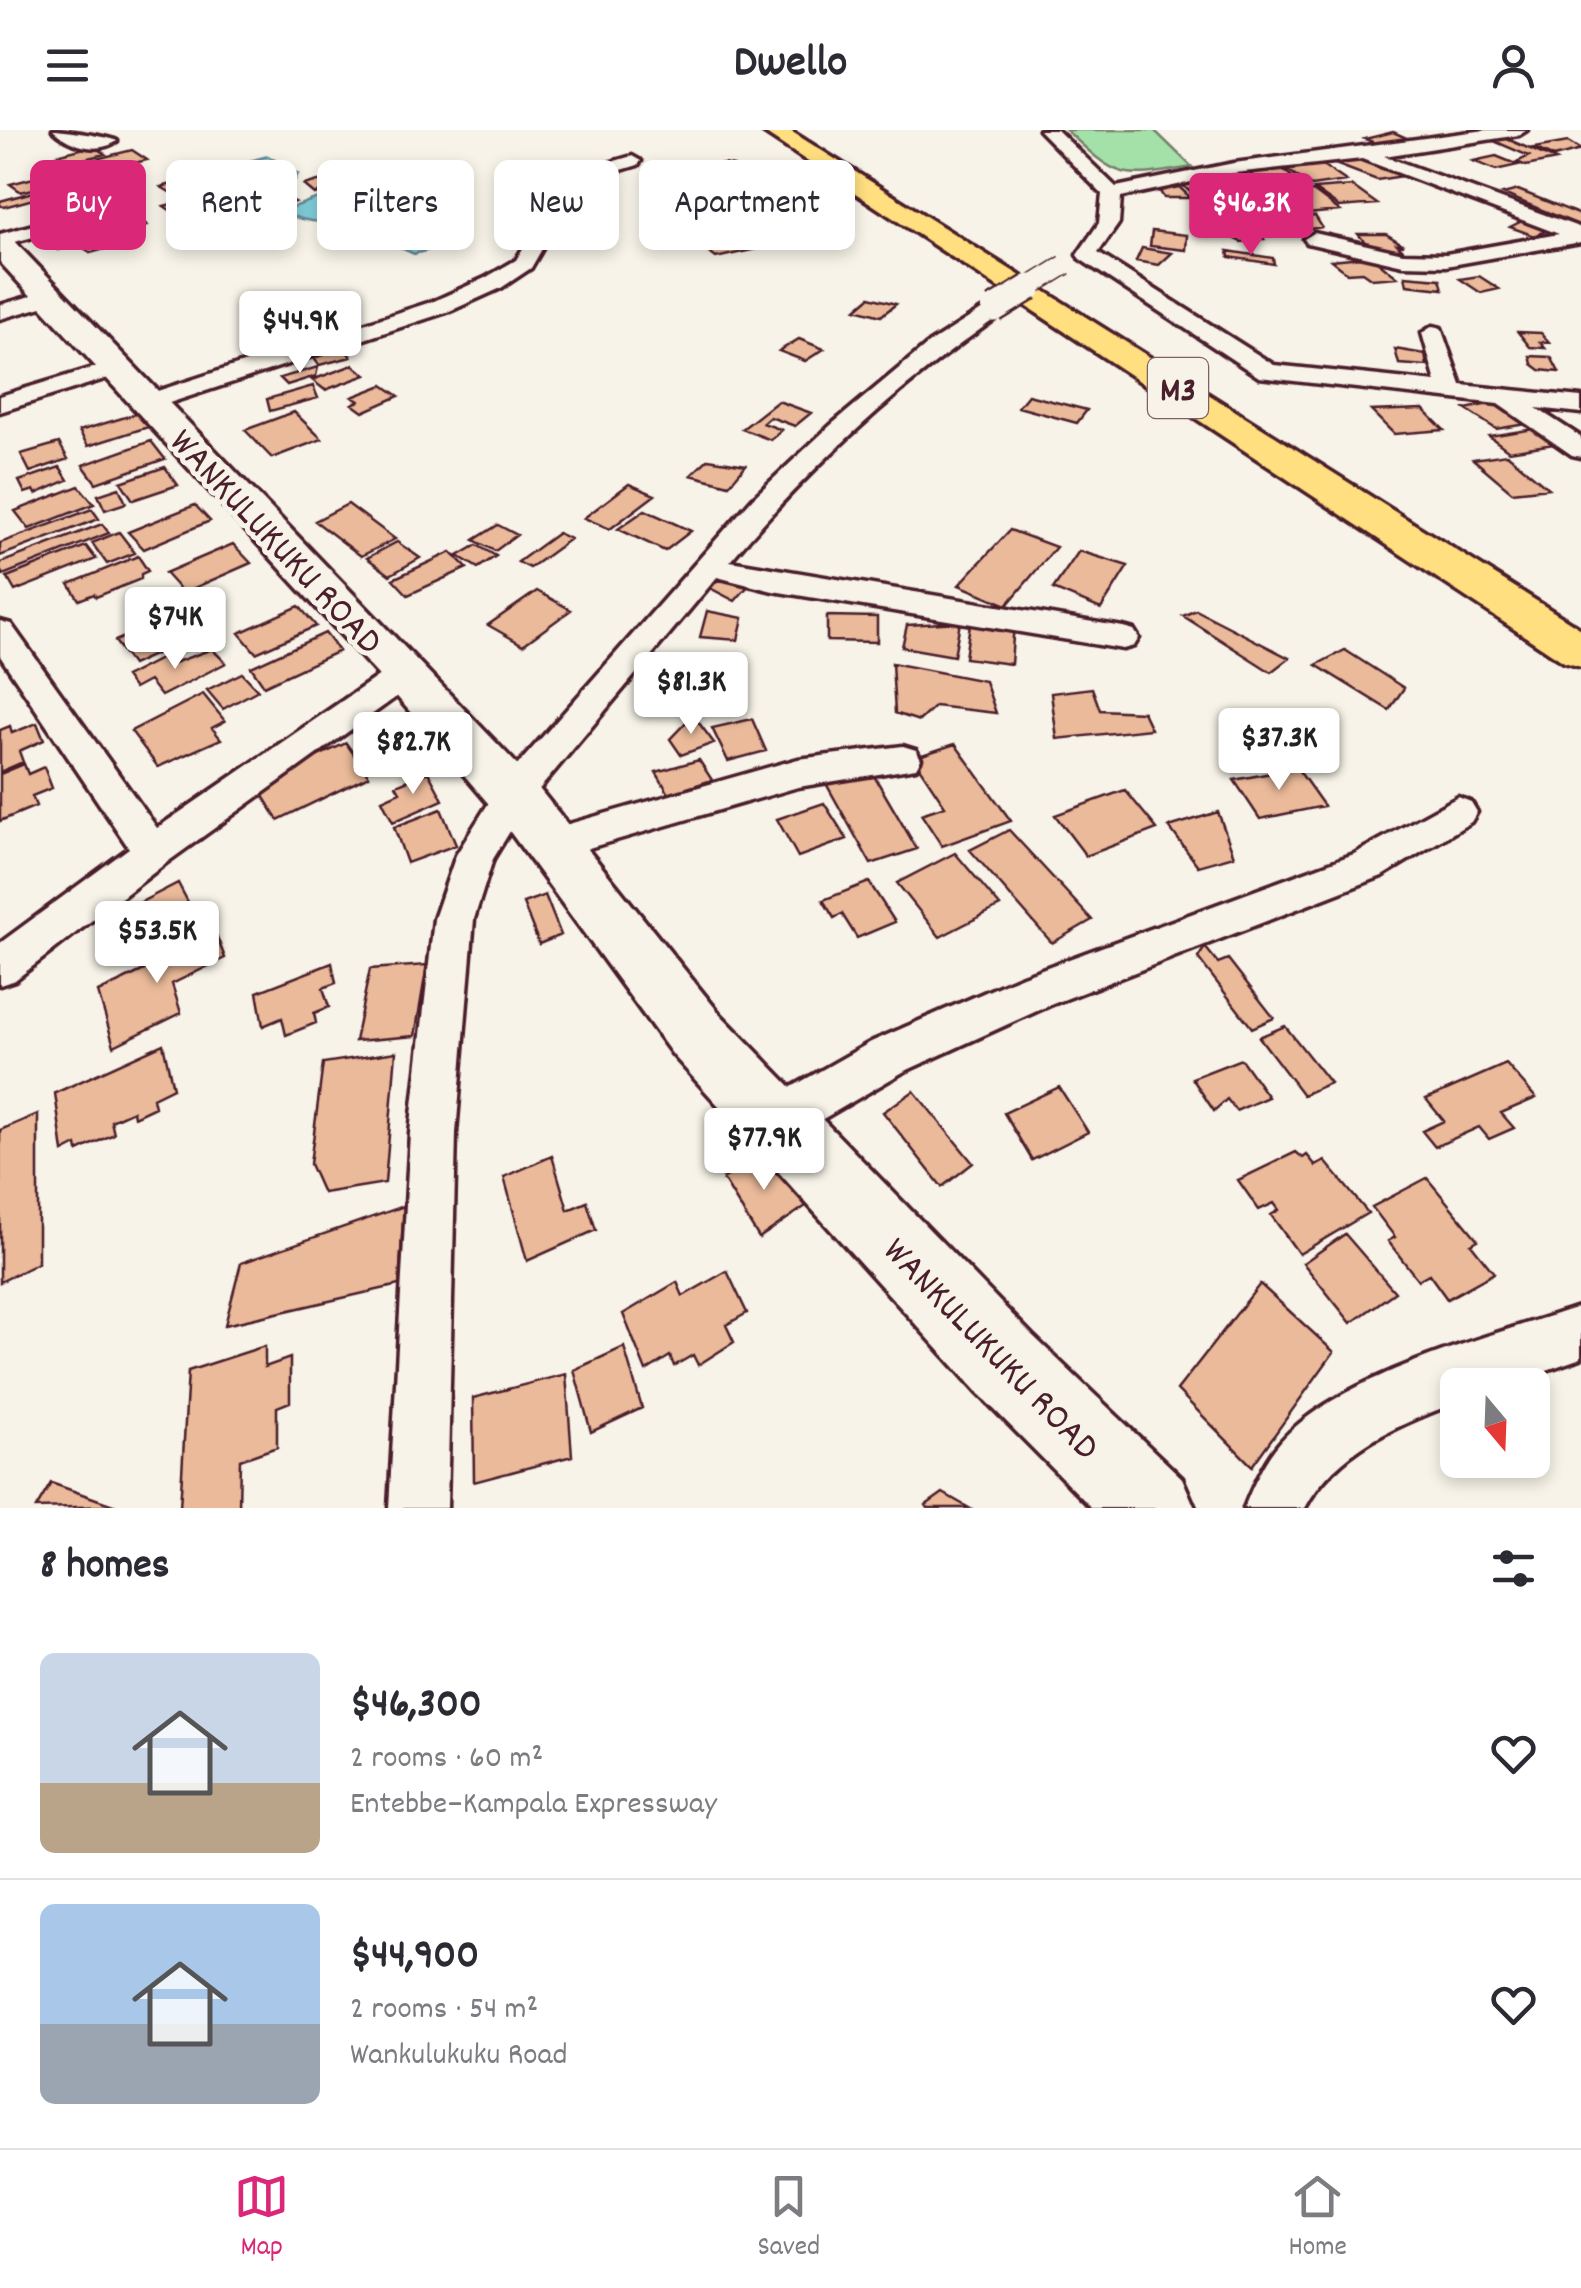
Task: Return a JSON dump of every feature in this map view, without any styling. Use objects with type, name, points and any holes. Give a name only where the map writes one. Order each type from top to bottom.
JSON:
[{"type":"highway","name":"M3","points":[[772,130],[1581,651]]},
{"type":"highway","name":"M3","points":[[799,130],[1342,464],[1581,622]]},
{"type":"main road","name":"WANKULUKUKU ROAD","points":[[0,242],[25,305],[132,385],[405,674],[513,795],[696,1034],[1004,1363],[1152,1508]]},
{"type":"street","points":[[61,130],[82,142],[108,141]]},
{"type":"street","points":[[1047,130],[1112,193]]},
{"type":"street","points":[[1425,130],[1450,142]]},
{"type":"street","points":[[1112,193],[1234,168],[1363,154],[1519,130]]},
{"type":"street","points":[[1363,154],[1581,236]]},
{"type":"street","points":[[0,404],[132,385],[442,306],[524,264],[569,187],[601,169],[632,161]]},
{"type":"street","points":[[418,1508],[433,1133],[454,918],[475,855],[513,795],[763,504],[840,430],[936,349],[1076,260],[1109,223],[1112,193]]},
{"type":"street","points":[[0,242],[30,233]]},
{"type":"street","points":[[1314,239],[1403,259],[1446,260],[1581,236]]},
{"type":"street","points":[[1076,260],[1268,372],[1581,405]]},
{"type":"street","points":[[1433,333],[1451,392]]},
{"type":"street","points":[[1502,397],[1581,448]]},
{"type":"street","points":[[709,566],[793,584],[1123,638]]},
{"type":"street","points":[[0,632],[152,852]]},
{"type":"street","points":[[0,967],[152,852],[405,674]]},
{"type":"street","points":[[552,844],[798,773],[903,759]]},
{"type":"street","points":[[776,1120],[887,1056],[1035,991],[1368,865],[1458,812]]},
{"type":"street","points":[[1273,1508],[1302,1460],[1345,1425],[1429,1386],[1581,1332]]},
{"type":"green space","points":[[1066,130],[1154,130],[1192,167],[1122,172],[1098,159]]},
{"type":"water","points":[[317,198],[317,222],[297,218],[297,206]]},
{"type":"building","points":[[1393,132],[1409,139],[1380,145],[1365,139]]},
{"type":"building","points":[[1500,136],[1556,160],[1526,166],[1517,162],[1529,156],[1487,138]]},
{"type":"building","points":[[1568,142],[1581,150],[1554,157],[1534,148]]},
{"type":"building","points":[[93,146],[105,154],[80,160],[63,160],[56,155]]},
{"type":"building","points":[[132,150],[147,160],[146,160],[92,160]]},
{"type":"building","points":[[1361,155],[1416,174],[1377,180],[1322,159]]},
{"type":"building","points":[[1496,156],[1518,165],[1496,170],[1473,161]]},
{"type":"building","points":[[1315,160],[1346,181],[1311,186],[1279,164]]},
{"type":"building","points":[[1276,164],[1305,187],[1271,190],[1242,168]]},
{"type":"building","points":[[1237,169],[1265,191],[1238,194],[1213,174]]},
{"type":"building","points":[[1208,176],[1234,201],[1202,202],[1181,184]]},
{"type":"building","points":[[30,179],[30,190],[21,192],[10,184]]},
{"type":"building","points":[[317,181],[317,193],[315,194],[304,185]]},
{"type":"building","points":[[1176,184],[1191,198],[1164,198],[1159,190]]},
{"type":"building","points":[[1352,186],[1377,204],[1339,207],[1314,189]]},
{"type":"building","points":[[1518,190],[1581,215],[1581,226],[1503,194]]},
{"type":"building","points":[[1313,191],[1340,211],[1306,214],[1280,194]]},
{"type":"building","points":[[30,193],[30,200],[4,207],[0,201]]},
{"type":"building","points":[[1276,195],[1304,216],[1272,219],[1246,197]]},
{"type":"building","points":[[1192,203],[1228,206],[1232,228],[1194,225]]},
{"type":"building","points":[[1253,206],[1271,223],[1250,225],[1232,208]]},
{"type":"building","points":[[1315,216],[1322,227],[1304,230],[1289,220]]},
{"type":"building","points":[[1528,218],[1554,227],[1535,236],[1510,227]]},
{"type":"building","points":[[1226,230],[1258,230],[1264,239],[1241,242]]},
{"type":"building","points":[[1152,231],[1187,235],[1186,250],[1150,246]]},
{"type":"building","points":[[1358,234],[1386,234],[1404,245],[1397,244],[1402,249],[1371,249]]},
{"type":"building","points":[[1142,248],[1172,253],[1159,265],[1136,261]]},
{"type":"building","points":[[714,250],[752,250],[716,258],[708,252]]},
{"type":"building","points":[[1228,251],[1273,258],[1274,264],[1229,257]]},
{"type":"building","points":[[1371,256],[1397,277],[1372,279],[1362,272],[1347,273],[1331,260]]},
{"type":"building","points":[[1405,276],[1440,279],[1443,289],[1407,285]]},
{"type":"building","points":[[1479,276],[1499,289],[1481,293],[1460,279]]},
{"type":"building","points":[[870,297],[896,304],[881,316],[856,309]]},
{"type":"building","points":[[1518,332],[1541,333],[1549,342],[1540,342],[1545,348],[1530,347]]},
{"type":"building","points":[[799,339],[824,349],[805,361],[779,351]]},
{"type":"building","points":[[343,346],[351,357],[319,365],[311,354]]},
{"type":"building","points":[[1395,349],[1425,354],[1427,366],[1399,364]]},
{"type":"building","points":[[1530,356],[1551,357],[1559,372],[1540,370],[1532,364]]},
{"type":"building","points":[[353,365],[366,375],[325,390],[312,380]]},
{"type":"building","points":[[318,367],[316,376],[287,385],[280,378]]},
{"type":"building","points":[[383,385],[399,396],[363,412],[352,404],[359,401],[352,397]]},
{"type":"building","points":[[313,386],[318,398],[270,411],[267,399]]},
{"type":"building","points":[[1028,395],[1087,410],[1077,423],[1018,407]]},
{"type":"building","points":[[778,401],[811,413],[795,426],[770,417],[763,423],[782,430],[771,440],[742,429]]},
{"type":"building","points":[[1494,403],[1526,424],[1496,429],[1465,409]]},
{"type":"building","points":[[1423,409],[1444,430],[1394,434],[1371,411]]},
{"type":"building","points":[[294,412],[322,439],[272,458],[245,430]]},
{"type":"building","points":[[139,413],[148,427],[88,446],[79,431]]},
{"type":"building","points":[[1534,429],[1554,444],[1509,451],[1489,436]]},
{"type":"building","points":[[151,441],[165,459],[96,483],[83,465]]},
{"type":"building","points":[[59,443],[68,459],[30,472],[21,454]]},
{"type":"building","points":[[1507,454],[1548,488],[1512,492],[1473,459]]},
{"type":"building","points":[[708,459],[746,465],[729,485],[691,475]]},
{"type":"building","points":[[60,467],[68,480],[36,494],[34,490],[25,493],[19,481]]},
{"type":"building","points":[[165,467],[178,485],[133,500],[121,482]]},
{"type":"building","points":[[629,484],[655,495],[610,529],[584,518]]},
{"type":"building","points":[[79,486],[94,504],[29,529],[15,511]]},
{"type":"building","points":[[119,488],[126,503],[105,510],[98,495]]},
{"type":"building","points":[[348,504],[395,539],[361,556],[315,521]]},
{"type":"building","points":[[195,505],[210,521],[144,549],[128,532]]},
{"type":"building","points":[[92,509],[99,519],[0,556],[0,543]]},
{"type":"building","points":[[645,510],[691,531],[665,551],[618,529]]},
{"type":"building","points":[[102,524],[109,533],[3,575],[0,570],[0,563]]},
{"type":"building","points":[[498,525],[517,535],[495,551],[474,540]]},
{"type":"building","points":[[1010,530],[1056,547],[1007,605],[959,585]]},
{"type":"building","points":[[119,532],[135,553],[107,564],[92,543]]},
{"type":"building","points":[[558,533],[570,539],[530,568],[518,562]]},
{"type":"building","points":[[397,542],[420,558],[390,575],[367,558]]},
{"type":"building","points":[[233,544],[251,563],[183,593],[165,573]]},
{"type":"building","points":[[477,545],[496,556],[478,568],[458,556]]},
{"type":"building","points":[[86,546],[96,559],[15,591],[7,577]]},
{"type":"building","points":[[1079,551],[1128,566],[1101,609],[1053,589]]},
{"type":"building","points":[[451,552],[467,568],[408,595],[393,579]]},
{"type":"building","points":[[138,556],[148,571],[141,574],[141,579],[79,600],[69,584]]},
{"type":"building","points":[[720,575],[749,585],[735,601],[710,588]]},
{"type":"building","points":[[537,591],[571,610],[523,645],[488,625]]},
{"type":"building","points":[[299,606],[316,626],[256,653],[239,633]]},
{"type":"building","points":[[1196,610],[1289,658],[1271,672],[1183,616]]},
{"type":"building","points":[[707,611],[743,618],[738,640],[700,637]]},
{"type":"building","points":[[827,616],[877,617],[877,642],[827,641]]},
{"type":"building","points":[[971,617],[1014,623],[1011,664],[965,658]]},
{"type":"building","points":[[169,618],[186,640],[132,665],[115,641]]},
{"type":"building","points":[[960,622],[954,656],[902,647],[907,625]]},
{"type":"building","points":[[325,633],[339,651],[264,686],[251,667]]},
{"type":"building","points":[[212,649],[226,663],[161,696],[149,681],[134,689],[125,677],[162,658],[168,665]]},
{"type":"building","points":[[1345,650],[1404,688],[1389,710],[1316,665]]},
{"type":"building","points":[[892,663],[985,681],[996,713],[935,706],[919,721],[895,713]]},
{"type":"building","points":[[242,673],[258,690],[223,709],[207,690]]},
{"type":"building","points":[[1092,688],[1100,710],[1143,712],[1151,729],[1057,739],[1051,693]]},
{"type":"building","points":[[203,694],[225,721],[212,728],[221,739],[158,767],[131,731]]},
{"type":"building","points":[[693,715],[714,743],[681,755],[670,739]]},
{"type":"building","points":[[752,719],[766,751],[728,761],[712,728]]},
{"type":"building","points":[[37,723],[44,740],[19,751],[23,762],[0,772],[0,730],[10,726],[12,733]]},
{"type":"building","points":[[346,743],[369,776],[278,820],[256,785]]},
{"type":"building","points":[[955,744],[1011,821],[942,846],[921,814],[945,806],[913,758]]},
{"type":"building","points":[[699,760],[712,780],[669,794],[656,772]]},
{"type":"building","points":[[24,764],[28,774],[44,767],[52,788],[32,796],[36,806],[0,821],[0,774]]},
{"type":"building","points":[[1297,768],[1324,806],[1260,819],[1234,780]]},
{"type":"building","points":[[428,772],[443,800],[393,822],[382,800],[400,792],[396,785]]},
{"type":"building","points":[[873,774],[917,849],[871,864],[823,778]]},
{"type":"building","points":[[1125,790],[1157,829],[1086,856],[1055,815]]},
{"type":"building","points":[[824,803],[847,839],[798,857],[777,819]]},
{"type":"building","points":[[441,809],[456,845],[407,863],[394,827]]},
{"type":"building","points":[[1218,812],[1234,856],[1198,866],[1169,827]]},
{"type":"building","points":[[1009,830],[1092,920],[1052,943],[970,850]]},
{"type":"building","points":[[955,853],[1000,906],[940,937],[897,883]]},
{"type":"building","points":[[869,882],[895,922],[857,938],[842,914],[834,918],[823,900]]},
{"type":"building","points":[[178,883],[199,923],[131,959],[112,917]]},
{"type":"building","points":[[545,895],[561,935],[539,944],[523,903]]},
{"type":"building","points":[[212,924],[225,958],[172,984],[181,1013],[114,1046],[98,992],[163,961],[159,949]]},
{"type":"building","points":[[1205,947],[1218,963],[1228,959],[1274,1018],[1252,1028],[1198,958]]},
{"type":"building","points":[[332,963],[336,983],[323,988],[329,1007],[314,1013],[316,1023],[286,1035],[282,1018],[263,1026],[257,992]]},
{"type":"building","points":[[427,965],[415,1036],[355,1041],[370,969]]},
{"type":"building","points":[[1285,1026],[1330,1083],[1303,1095],[1259,1037]]},
{"type":"building","points":[[163,1044],[173,1088],[153,1098],[155,1107],[134,1117],[133,1111],[111,1121],[114,1134],[78,1151],[77,1145],[63,1152],[55,1093]]},
{"type":"building","points":[[396,1052],[385,1183],[323,1193],[310,1164],[323,1063]]},
{"type":"building","points":[[1241,1059],[1268,1097],[1236,1111],[1227,1099],[1214,1111],[1192,1078]]},
{"type":"building","points":[[1506,1064],[1536,1098],[1501,1113],[1514,1128],[1489,1139],[1479,1127],[1435,1147],[1422,1131],[1444,1121],[1426,1099]]},
{"type":"building","points":[[1059,1087],[1088,1132],[1032,1160],[1004,1113]]},
{"type":"building","points":[[914,1091],[973,1163],[942,1187],[883,1112]]},
{"type":"building","points":[[38,1114],[38,1263],[0,1282],[0,1130]]},
{"type":"building","points":[[768,1149],[806,1206],[759,1238],[723,1179]]},
{"type":"building","points":[[1296,1152],[1303,1158],[1307,1155],[1316,1166],[1325,1161],[1368,1213],[1299,1254],[1271,1215],[1279,1210],[1274,1203],[1259,1210],[1238,1180]]},
{"type":"building","points":[[552,1156],[568,1210],[587,1202],[596,1230],[527,1261],[504,1177]]},
{"type":"building","points":[[1427,1178],[1478,1240],[1471,1244],[1494,1273],[1447,1299],[1429,1274],[1418,1280],[1388,1241],[1395,1237],[1372,1207]]},
{"type":"building","points":[[404,1206],[399,1285],[225,1325],[241,1263]]},
{"type":"building","points":[[1345,1234],[1395,1292],[1351,1323],[1303,1263]]},
{"type":"building","points":[[727,1271],[747,1313],[726,1325],[734,1342],[698,1365],[693,1355],[674,1366],[670,1356],[646,1371],[623,1314],[677,1282],[683,1296]]},
{"type":"building","points":[[1260,1284],[1334,1352],[1252,1466],[1177,1390]]},
{"type":"building","points":[[265,1346],[265,1367],[290,1358],[290,1402],[277,1407],[277,1447],[240,1460],[239,1508],[180,1508],[188,1371]]},
{"type":"building","points":[[624,1347],[642,1408],[591,1432],[574,1370]]},
{"type":"building","points":[[566,1374],[572,1456],[474,1482],[473,1398]]},
{"type":"building","points":[[51,1483],[116,1506],[36,1508]]},
{"type":"building","points":[[943,1493],[969,1508],[928,1508],[926,1505]]}]
